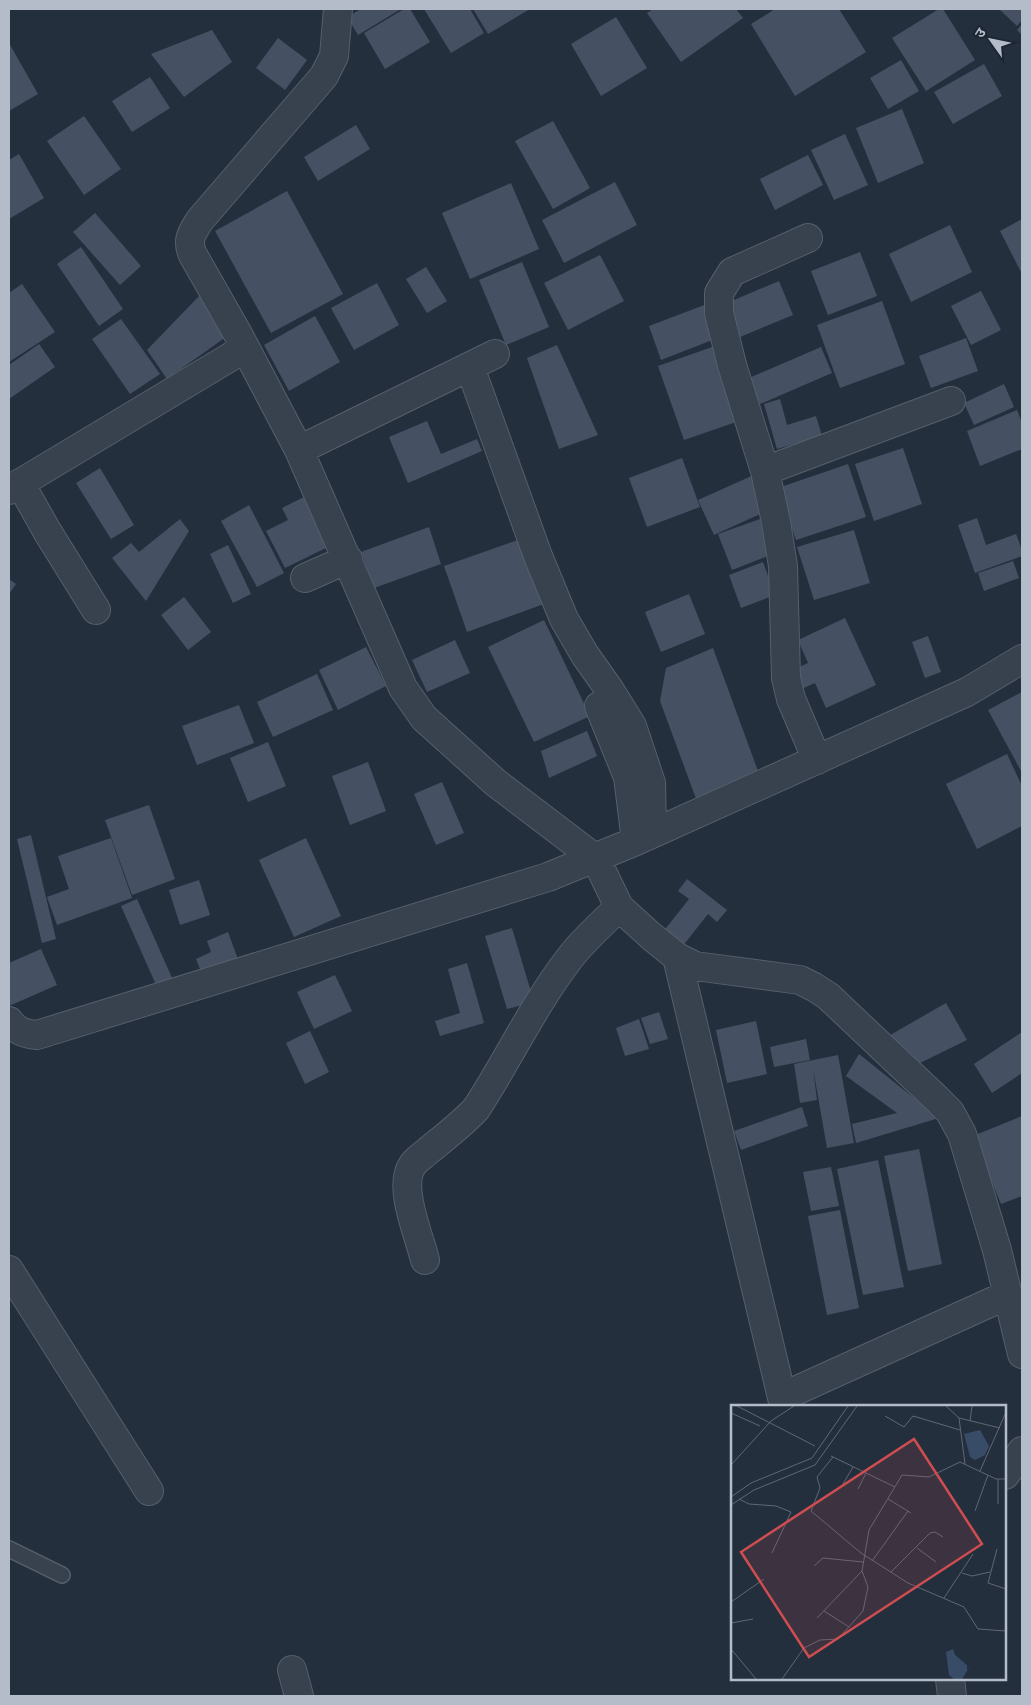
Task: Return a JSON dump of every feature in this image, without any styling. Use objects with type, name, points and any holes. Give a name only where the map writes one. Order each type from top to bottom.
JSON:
[{"type":"street","points":[[338,9],[334,56],[324,76],[200,220],[189,242],[193,255],[239,336],[299,450],[403,688],[424,718],[496,783],[596,859],[619,907],[677,957],[695,966],[800,980],[814,987],[828,996],[938,1099],[953,1117],[962,1134],[997,1250],[1022,1354]]},
{"type":"street","points":[[808,238],[732,272],[719,293],[719,313],[732,365],[765,471],[776,522],[783,566],[786,678],[791,699],[817,760]]},
{"type":"street","points":[[96,610],[47,531],[14,486],[232,356],[239,351],[242,344]]},
{"type":"street","points":[[299,450],[495,354]]},
{"type":"street","points":[[470,367],[538,556],[564,619],[585,655],[632,726],[651,783],[644,837]]},
{"type":"street","points":[[765,471],[951,401]]},
{"type":"street","points":[[305,578],[348,559]]},
{"type":"street","points":[[9,1021],[17,1030],[25,1034],[37,1035],[539,880],[596,859],[967,692],[1022,659]]},
{"type":"street","points":[[599,706],[628,777],[644,837]]},
{"type":"street","points":[[425,1260],[406,1187],[407,1177],[412,1164],[476,1110],[542,998],[562,969],[582,943],[619,907]]},
{"type":"street","points":[[677,957],[783,1402],[1007,1295]]},
{"type":"street","points":[[9,1270],[149,1491]]},
{"type":"street","points":[[1006,1474],[1022,1451]]},
{"type":"street","points":[[292,1670],[299,1696]]},
{"type":"street","points":[[950,1680],[952,1696]]},
{"type":"lane","points":[[9,1548],[62,1575]]},
{"type":"building","points":[[361,9],[401,9],[358,35],[347,17]]},
{"type":"building","points":[[404,9],[410,9],[430,42],[385,69],[364,33]]},
{"type":"building","points":[[424,9],[470,9],[484,33],[451,53]]},
{"type":"building","points":[[473,9],[530,9],[488,34]]},
{"type":"building","points":[[653,9],[736,9],[743,18],[681,62],[647,13]]},
{"type":"building","points":[[775,9],[839,9],[866,52],[795,96],[751,24]]},
{"type":"building","points":[[939,9],[943,9],[975,60],[926,91],[892,38]]},
{"type":"building","points":[[999,9],[1022,9],[1022,20],[1017,26]]},
{"type":"building","points":[[616,17],[647,68],[601,96],[571,44]]},
{"type":"building","points":[[1022,24],[1022,35],[1017,30]]},
{"type":"building","points":[[212,30],[232,62],[184,97],[151,54]]},
{"type":"building","points":[[278,38],[307,60],[285,90],[256,68]]},
{"type":"building","points":[[9,43],[38,94],[9,111]]},
{"type":"building","points":[[901,60],[919,91],[888,109],[870,78]]},
{"type":"building","points":[[984,64],[1002,96],[953,124],[934,92]]},
{"type":"building","points":[[150,77],[170,108],[132,132],[112,101]]},
{"type":"building","points":[[902,109],[924,163],[878,183],[856,128]]},
{"type":"building","points":[[84,116],[121,169],[84,195],[47,141]]},
{"type":"building","points":[[553,121],[590,188],[553,209],[515,141]]},
{"type":"building","points":[[356,125],[370,149],[318,181],[304,157]]},
{"type":"building","points":[[845,134],[868,185],[834,200],[811,150]]},
{"type":"building","points":[[19,154],[44,198],[9,219],[9,160]]},
{"type":"building","points":[[808,155],[823,185],[775,210],[760,179]]},
{"type":"building","points":[[615,182],[637,225],[564,263],[542,220]]},
{"type":"building","points":[[511,183],[539,249],[470,279],[442,213]]},
{"type":"building","points":[[287,191],[343,294],[271,333],[215,231]]},
{"type":"building","points":[[95,213],[141,266],[120,285],[73,232]]},
{"type":"building","points":[[1022,219],[1022,274],[1000,231]]},
{"type":"building","points":[[950,225],[972,272],[911,302],[889,254]]},
{"type":"building","points":[[81,247],[123,309],[99,326],[57,264]]},
{"type":"building","points":[[860,252],[877,296],[828,315],[811,271]]},
{"type":"building","points":[[600,255],[624,301],[568,330],[544,283]]},
{"type":"building","points":[[522,262],[549,327],[506,345],[479,280]]},
{"type":"building","points":[[426,267],[447,301],[427,313],[406,279]]},
{"type":"building","points":[[779,281],[793,315],[740,337],[727,303]]},
{"type":"building","points":[[377,283],[399,325],[354,350],[331,308]]},
{"type":"building","points":[[22,284],[55,332],[9,362],[9,293]]},
{"type":"building","points":[[981,291],[1001,330],[971,345],[951,306]]},
{"type":"building","points":[[201,294],[230,334],[167,379],[147,350]]},
{"type":"building","points":[[882,301],[905,364],[840,388],[817,325]]},
{"type":"building","points":[[707,304],[720,337],[661,360],[649,326]]},
{"type":"building","points":[[315,316],[340,362],[289,391],[264,345]]},
{"type":"building","points":[[121,319],[160,374],[130,394],[92,339]]},
{"type":"building","points":[[966,338],[978,371],[931,388],[919,356]]},
{"type":"building","points":[[39,344],[55,367],[9,399],[9,365]]},
{"type":"building","points":[[557,345],[598,435],[559,449],[527,358]]},
{"type":"building","points":[[715,346],[742,420],[684,440],[658,366]]},
{"type":"building","points":[[821,347],[832,373],[760,404],[749,378]]},
{"type":"building","points":[[1004,384],[1014,407],[974,425],[964,403]]},
{"type":"building","points":[[780,399],[787,425],[816,416],[822,436],[777,449],[764,404]]},
{"type":"building","points":[[1017,410],[1022,423],[1022,449],[980,466],[967,431]]},
{"type":"building","points":[[427,421],[441,454],[477,439],[482,451],[408,483],[389,437]]},
{"type":"building","points":[[903,448],[922,504],[874,521],[855,464]]},
{"type":"building","points":[[682,458],[700,507],[647,527],[629,478]]},
{"type":"building","points":[[848,464],[866,517],[796,540],[778,488]]},
{"type":"building","points":[[100,468],[134,525],[111,539],[76,483]]},
{"type":"building","points":[[756,474],[771,509],[714,535],[698,500]]},
{"type":"building","points":[[310,494],[334,544],[285,568],[266,531],[288,520],[282,508]]},
{"type":"building","points":[[249,505],[284,573],[257,587],[221,521]]},
{"type":"building","points":[[977,518],[986,545],[1016,534],[1022,550],[1022,556],[975,573],[958,525]]},
{"type":"building","points":[[180,519],[189,531],[146,601],[112,558],[131,543],[139,552]]},
{"type":"building","points":[[760,519],[773,554],[732,570],[718,534]]},
{"type":"building","points":[[429,527],[441,564],[374,588],[361,552]]},
{"type":"building","points":[[854,530],[870,583],[814,600],[797,547]]},
{"type":"building","points":[[521,539],[544,604],[467,632],[444,566]]},
{"type":"building","points":[[228,545],[251,594],[233,603],[210,554]]},
{"type":"building","points":[[1013,561],[1019,578],[984,591],[978,573]]},
{"type":"building","points":[[763,562],[775,595],[741,608],[729,575]]},
{"type":"building","points":[[9,579],[16,584],[9,594]]},
{"type":"building","points":[[689,594],[705,634],[661,652],[645,612]]},
{"type":"building","points":[[184,597],[211,632],[188,650],[161,615]]},
{"type":"building","points":[[845,618],[876,685],[826,708],[815,683],[799,690],[790,671],[808,663],[798,640]]},
{"type":"building","points":[[544,620],[590,716],[534,742],[488,647]]},
{"type":"building","points":[[928,636],[941,672],[925,678],[912,642]]},
{"type":"building","points":[[455,640],[470,673],[427,692],[412,660]]},
{"type":"building","points":[[366,647],[386,686],[338,710],[319,670]]},
{"type":"building","points":[[713,648],[762,782],[698,804],[660,701],[666,668]]},
{"type":"building","points":[[317,674],[333,710],[273,737],[257,702]]},
{"type":"building","points":[[1022,692],[1022,770],[1021,771],[988,710]]},
{"type":"building","points":[[239,705],[254,743],[197,765],[182,726]]},
{"type":"building","points":[[587,731],[597,756],[549,778],[541,751]]},
{"type":"building","points":[[268,742],[286,786],[248,802],[230,758]]},
{"type":"building","points":[[1007,754],[1022,786],[1022,826],[977,849],[946,784]]},
{"type":"building","points":[[368,762],[386,811],[350,825],[332,776]]},
{"type":"building","points":[[442,782],[464,833],[436,845],[414,794]]},
{"type":"building","points":[[149,805],[175,879],[132,895],[105,820]]},
{"type":"building","points":[[31,835],[56,939],[42,943],[17,839]]},
{"type":"building","points":[[111,838],[132,898],[57,925],[47,897],[69,889],[58,856]]},
{"type":"building","points":[[306,838],[341,916],[294,937],[259,860]]},
{"type":"building","points":[[687,879],[727,910],[717,922],[708,914],[682,947],[663,932],[689,899],[678,891]]},
{"type":"building","points":[[199,880],[210,915],[180,925],[169,890]]},
{"type":"building","points":[[137,899],[173,980],[157,987],[121,906]]},
{"type":"building","points":[[512,928],[534,1002],[507,1009],[485,936]]},
{"type":"building","points":[[228,932],[239,962],[203,977],[196,959],[211,952],[207,941]]},
{"type":"building","points":[[41,949],[57,985],[9,1006],[9,963]]},
{"type":"building","points":[[467,963],[484,1023],[440,1036],[435,1021],[460,1013],[448,969]]},
{"type":"building","points":[[335,975],[352,1011],[314,1029],[297,992]]},
{"type":"building","points":[[946,1003],[967,1040],[920,1063],[885,1038]]},
{"type":"building","points":[[659,1012],[668,1039],[650,1044],[641,1018]]},
{"type":"building","points":[[639,1019],[649,1049],[625,1056],[616,1028]]},
{"type":"building","points":[[756,1021],[767,1074],[727,1083],[716,1030]]},
{"type":"building","points":[[310,1031],[329,1072],[305,1084],[286,1043]]},
{"type":"building","points":[[1022,1032],[1022,1073],[992,1093],[974,1064]]},
{"type":"building","points":[[806,1039],[810,1060],[774,1067],[770,1047]]},
{"type":"building","points":[[859,1054],[939,1118],[856,1143],[852,1124],[897,1113],[846,1076]]},
{"type":"building","points":[[838,1055],[854,1143],[827,1148],[813,1068],[817,1100],[800,1103],[794,1064]]},
{"type":"building","points":[[802,1107],[808,1126],[741,1150],[734,1131]]},
{"type":"building","points":[[1022,1116],[1022,1196],[1001,1204],[973,1136]]},
{"type":"building","points":[[919,1149],[942,1264],[908,1271],[884,1156]]},
{"type":"building","points":[[878,1160],[904,1287],[863,1295],[837,1169]]},
{"type":"building","points":[[831,1167],[839,1206],[811,1211],[803,1172]]},
{"type":"building","points":[[840,1210],[859,1308],[827,1315],[808,1216]]}]
